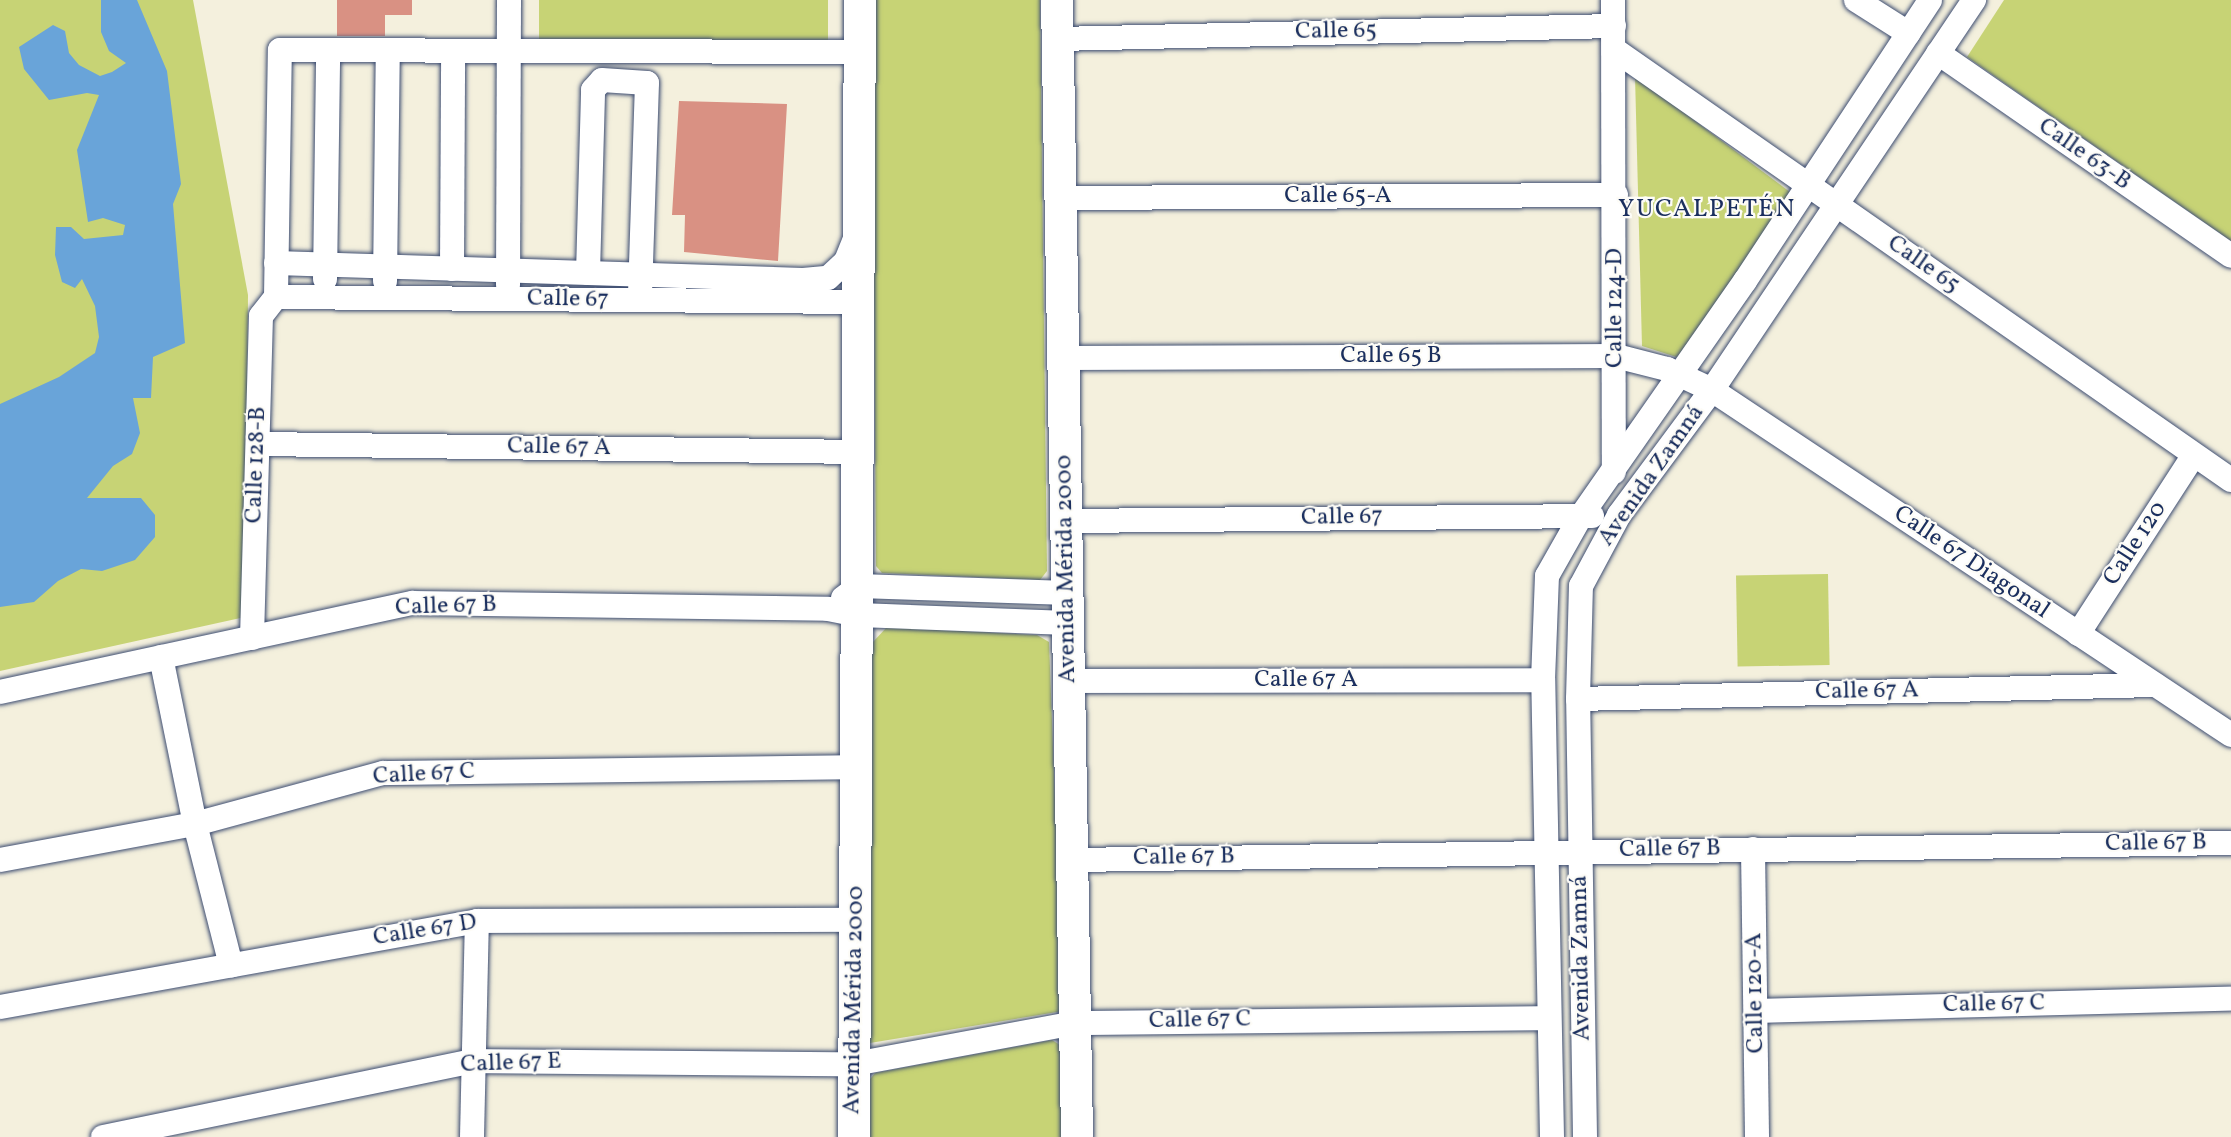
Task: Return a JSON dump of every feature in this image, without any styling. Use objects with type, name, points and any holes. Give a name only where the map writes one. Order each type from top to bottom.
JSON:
[{"type":"main road","name":"Avenida Mérida 2000","points":[[854,1137],[859,601],[860,0]]},
{"type":"main road","name":"Avenida Mérida 2000","points":[[1057,0],[1077,1137]]},
{"type":"street","points":[[508,299],[509,0]]},
{"type":"street","name":"Calle 124-D","points":[[1613,0],[1616,195],[1614,472]]},
{"type":"street","points":[[1856,0],[1908,33]]},
{"type":"street","name":"Avenida Zamná","points":[[1552,1137],[1543,680],[1547,576],[1581,516],[1614,472],[1809,184],[1930,0]]},
{"type":"street","name":"Avenida Zamná","points":[[1585,1137],[1578,699],[1581,586],[1619,515],[1712,390],[1974,0]]},
{"type":"street","name":"Calle 65","points":[[1058,39],[1614,38],[1809,184],[2231,480]]},
{"type":"street","points":[[276,297],[280,50],[860,52]]},
{"type":"street","points":[[325,297],[328,50]]},
{"type":"street","points":[[385,298],[388,50]]},
{"type":"street","points":[[452,269],[453,51]]},
{"type":"street","name":"Calle 63-B","points":[[1938,53],[2231,256]]},
{"type":"street","points":[[588,273],[593,90],[602,80],[647,83],[639,301]]},
{"type":"street","name":"Calle 65-A","points":[[1060,198],[1616,195]]},
{"type":"street","points":[[276,263],[640,275],[828,278],[846,261],[860,229]]},
{"type":"street","name":"Calle 67","points":[[276,297],[860,302]]},
{"type":"street","name":"Calle 128-B","points":[[252,638],[261,316],[276,297]]},
{"type":"street","name":"Calle 65 B","points":[[1063,358],[1616,356],[1667,369],[1712,390]]},
{"type":"street","name":"Calle 67 Diagonal","points":[[1712,390],[2231,735]]},
{"type":"street","name":"Calle 67 A","points":[[258,444],[859,452]]},
{"type":"street","name":"Calle 120","points":[[2078,633],[2194,455]]},
{"type":"street","name":"Calle 67","points":[[1066,521],[1619,515]]},
{"type":"street","points":[[859,601],[1068,608]]},
{"type":"street","name":"Calle 67 B","points":[[0,692],[413,603],[828,609],[859,601]]},
{"type":"street","points":[[162,657],[195,824],[231,965]]},
{"type":"street","name":"Calle 67 A","points":[[1069,681],[1543,680]]},
{"type":"street","name":"Calle 67 A","points":[[1578,699],[2155,685]]},
{"type":"street","name":"Calle 67 C","points":[[0,860],[195,824],[382,773],[857,767]]},
{"type":"street","name":"Calle 67 B","points":[[1072,860],[1548,851],[2231,843]]},
{"type":"street","name":"Calle 120-A","points":[[1753,849],[1757,1137]]},
{"type":"street","name":"Calle 67 D","points":[[0,1007],[477,921],[856,920]]},
{"type":"street","points":[[472,1137],[477,921]]},
{"type":"street","name":"Calle 67 C","points":[[1757,1011],[2231,999]]},
{"type":"street","name":"Calle 67 C","points":[[854,1064],[1076,1023],[1549,1018]]},
{"type":"street","name":"Calle 67 E","points":[[103,1137],[474,1061],[854,1064]]},
{"type":"green space","points":[[0,0],[193,0],[248,295],[245,617],[0,671]]},
{"type":"green space","points":[[539,0],[828,0],[828,44],[539,44]]},
{"type":"green space","points":[[872,0],[1040,0],[1047,571],[1040,580],[882,573],[876,566]]},
{"type":"green space","points":[[2004,0],[2231,0],[2231,241],[1967,57]]},
{"type":"green space","points":[[1635,76],[1794,195],[1689,361],[1642,346]]},
{"type":"green space","points":[[1828,574],[1830,665],[1738,667],[1736,576]]},
{"type":"green space","points":[[887,627],[1037,635],[1049,642],[1063,1011],[870,1043],[872,643]]},
{"type":"green space","points":[[1052,1040],[1060,1045],[1062,1137],[867,1137],[867,1083],[875,1073]]},
{"type":"water","points":[[101,0],[137,0],[167,71],[181,184],[173,204],[185,343],[153,357],[151,398],[133,398],[140,433],[132,454],[113,466],[87,498],[141,498],[155,515],[155,537],[135,560],[102,571],[81,569],[58,581],[34,602],[0,607],[0,404],[59,377],[95,353],[99,337],[95,306],[82,279],[75,288],[62,282],[55,255],[56,227],[71,227],[84,239],[123,235],[125,225],[103,218],[88,222],[77,150],[99,95],[87,93],[49,100],[24,69],[19,47],[53,25],[65,31],[69,53],[79,65],[100,76],[112,72],[126,63],[109,51],[101,32]]},
{"type":"building","points":[[337,0],[412,0],[412,15],[385,15],[385,36],[337,36]]},
{"type":"building","points":[[679,101],[787,104],[778,261],[684,252],[685,215],[672,215]]},
{"type":"district","name":"YUCALPETÉN","points":[[1707,210]]}]
